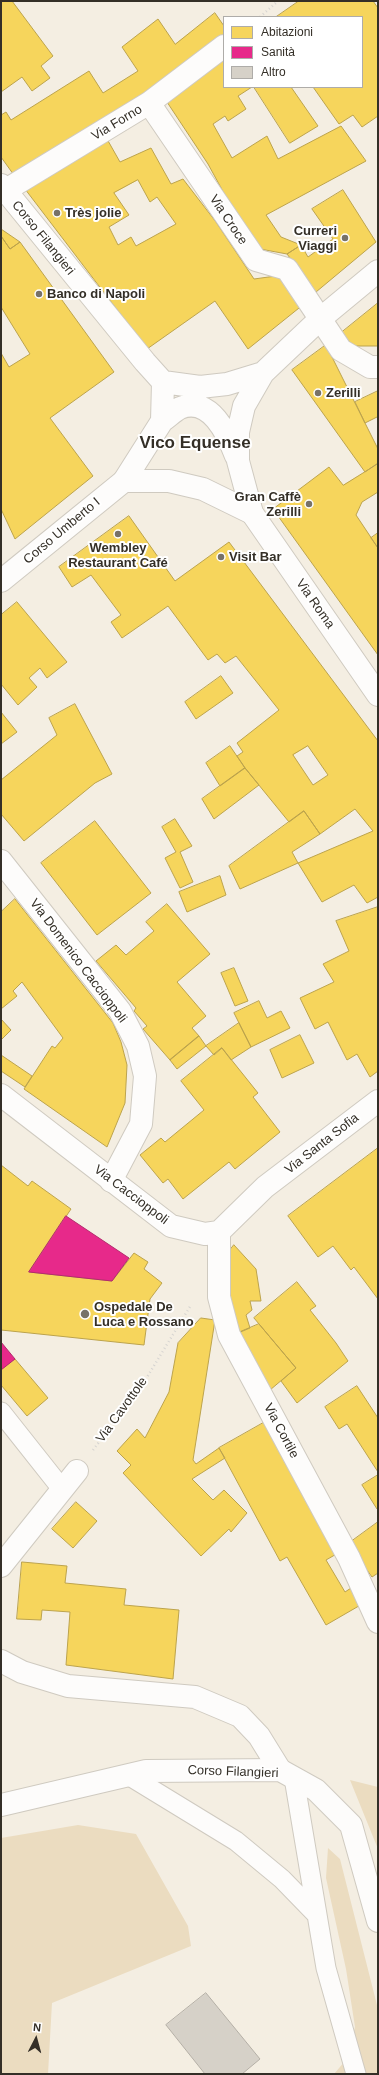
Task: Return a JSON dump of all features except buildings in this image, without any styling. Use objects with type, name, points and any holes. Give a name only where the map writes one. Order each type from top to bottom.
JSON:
[{"type":"street","name":"Via Forno","points":[[2,190],[149,103],[223,47]]},
{"type":"street","name":"Via Croce","points":[[149,103],[256,260],[287,269],[341,350],[370,367],[378,367]]},
{"type":"street","name":"Corso Filangieri","points":[[2,190],[163,382]]},
{"type":"street","points":[[238,460],[238,432],[244,406],[263,373],[320,319],[378,271]]},
{"type":"street","points":[[162,421],[163,382],[200,387],[227,384],[263,373]]},
{"type":"street","points":[[162,421],[181,408],[193,406],[204,409],[218,419],[230,440],[238,460],[252,513]]},
{"type":"street","name":"Corso Umberto I","points":[[1,582],[124,482],[162,421]]},
{"type":"street","points":[[124,482],[170,481],[203,489],[252,513]]},
{"type":"street","name":"Via Roma","points":[[252,513],[378,695]]},
{"type":"street","name":"Via Domenico Caccioppoli","points":[[1,861],[120,1011],[138,1046],[145,1076],[141,1124],[111,1180]]},
{"type":"street","name":"Via Caccioppoli","points":[[1,1095],[171,1226],[205,1234],[219,1232]]},
{"type":"street","name":"Via Santa Sofia","points":[[219,1232],[265,1187],[378,1101]]},
{"type":"street","name":"Via Cortile","points":[[219,1232],[219,1298],[228,1335],[349,1558],[378,1622]]},
{"type":"street","points":[[1,1566],[77,1471]]},
{"type":"street","points":[[1,1661],[22,1672],[68,1686],[195,1697],[240,1716],[259,1736],[287,1774]]},
{"type":"street","name":"Corso Filangieri","points":[[1,1805],[146,1771],[287,1774],[316,1790],[351,1825],[378,1921]]},
{"type":"lane","points":[[1,1412],[62,1489]]},
{"type":"lane","points":[[287,1774],[317,1915],[326,1968],[356,2074]]},
{"type":"lane","points":[[128,1775],[236,1841],[282,1879],[317,1915]]},
{"type":"path","points":[[261,16],[278,1]]},
{"type":"path","name":"Via Cavottole","points":[[77,1471],[141,1387],[192,1304]]},
{"type":"shaded area","points":[[350,1780],[378,1787],[378,1849]]},
{"type":"shaded area","points":[[78,1825],[136,1834],[188,1926],[191,1946],[52,2003],[48,2074],[1,2074],[1,1838]]},
{"type":"shaded area","points":[[328,1848],[340,1859],[378,2009],[378,2074],[334,2074],[345,2061],[355,2027],[346,1969],[326,1878]]},
{"type":"place","name":"Très jolie","points":[[57,213]]},
{"type":"place","name":"Curreri Viaggi","points":[[345,238]]},
{"type":"place","name":"Banco di Napoli","points":[[39,294]]},
{"type":"place","name":"Zerilli","points":[[318,393]]},
{"type":"place","name":"Gran Caffè Zerilli","points":[[309,504]]},
{"type":"place","name":"Wembley Restaurant Café","points":[[118,534]]},
{"type":"place","name":"Visit Bar","points":[[221,557]]},
{"type":"place","name":"Ospedale De Luca e Rossano","points":[[85,1314]]},
{"type":"district","name":"Vico Equense","points":[[195,443]]}]
